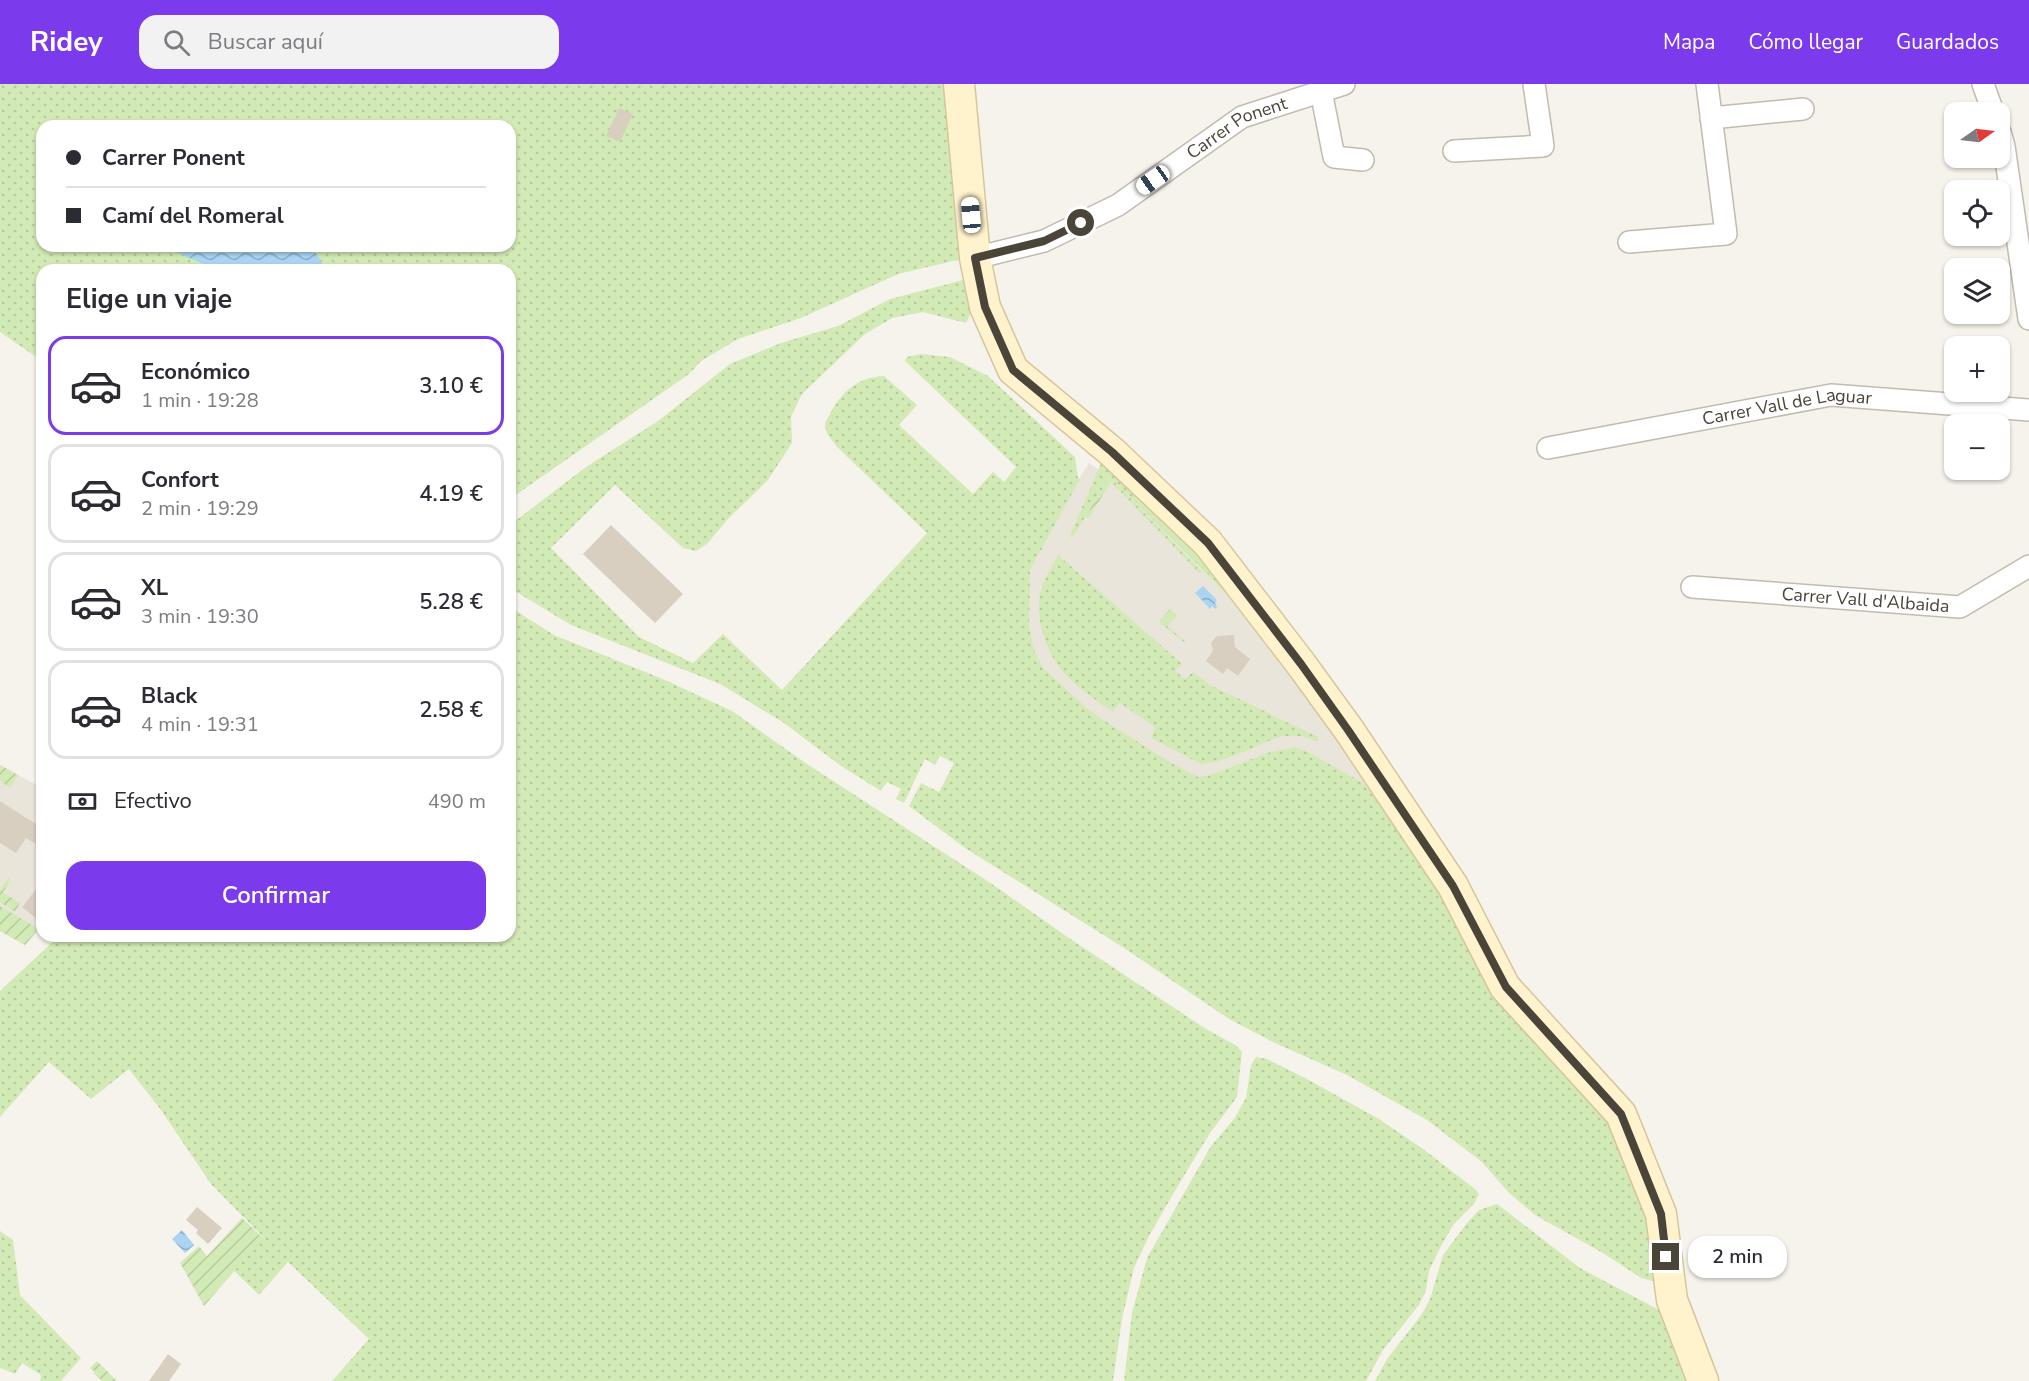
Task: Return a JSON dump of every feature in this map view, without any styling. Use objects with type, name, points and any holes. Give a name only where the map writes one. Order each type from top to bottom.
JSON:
[{"type":"street","points":[[959,84],[975,258],[985,307],[1013,370],[1112,452],[1208,543],[1301,664],[1453,886],[1506,987],[1621,1114],[1661,1214],[1672,1300],[1702,1381]]},
{"type":"street","name":"Carrer Ponent","points":[[975,258],[1044,241],[1118,205],[1242,117],[1344,84]]},
{"type":"street","points":[[1454,151],[1543,146],[1534,84]]},
{"type":"street","points":[[1629,242],[1726,234],[1707,84]]},
{"type":"street","points":[[1983,84],[1989,102]]},
{"type":"street","points":[[1321,92],[1334,157],[1363,160]]},
{"type":"street","points":[[1711,118],[1803,109]]},
{"type":"street","points":[[2007,168],[2029,319]]},
{"type":"street","name":"Carrer Vall de Laguar","points":[[1548,448],[1831,395],[2029,410]]},
{"type":"street","name":"Carrer Vall d'Albaida","points":[[1692,587],[1960,608],[2029,566]]},
{"type":"shaded area","points":[[1089,463],[1110,477],[1247,615],[1381,797],[1295,944],[995,688],[1024,563]]},
{"type":"shaded area","points":[[0,765],[36,785],[36,932],[25,945],[0,931]]},
{"type":"green space","points":[[0,84],[951,84],[962,259],[898,274],[801,318],[738,339],[701,361],[689,374],[516,495],[516,264],[36,264],[36,357],[0,332]]},
{"type":"green space","points":[[967,279],[974,307],[966,323],[923,312],[892,318],[865,334],[802,394],[791,417],[792,443],[768,480],[728,519],[707,544],[696,551],[683,548],[615,485],[551,548],[639,637],[693,663],[723,634],[782,690],[927,533],[831,439],[826,431],[825,423],[835,404],[859,382],[884,376],[917,405],[899,425],[973,494],[993,472],[1004,482],[1016,467],[905,361],[907,357],[921,354],[950,357],[988,376],[1075,457],[1080,479],[1030,570],[1029,627],[1034,650],[1043,668],[1091,712],[1171,763],[1198,777],[1211,775],[1267,753],[1295,747],[1363,783],[1378,802],[1381,797],[1427,867],[1502,1005],[1615,1130],[1646,1199],[1662,1271],[1653,1281],[1641,1278],[1603,1253],[1535,1215],[1508,1192],[1482,1162],[1427,1120],[1347,1075],[1275,1043],[1229,1019],[1124,948],[965,848],[909,806],[921,783],[939,792],[954,763],[940,756],[935,765],[925,759],[904,803],[896,799],[901,789],[887,782],[881,791],[841,766],[784,723],[720,684],[571,625],[516,592],[516,520],[586,467],[658,421],[730,364],[781,343],[838,326],[890,299]]},
{"type":"green space","points":[[1104,456],[1199,543],[1330,728],[1247,615],[1110,477],[1072,538],[1070,536]]},
{"type":"green space","points":[[1110,477],[1202,572],[1200,574],[1111,482],[1088,519],[1085,517]]},
{"type":"green space","points":[[1134,492],[1193,542],[1310,692],[1300,693],[1297,683],[1217,580],[1133,498]]},
{"type":"green space","points":[[1058,555],[1182,664],[1175,671],[1185,679],[1193,672],[1210,685],[1318,737],[1317,741],[1301,736],[1281,736],[1236,755],[1201,764],[1151,738],[1155,727],[1120,703],[1113,712],[1092,697],[1072,681],[1055,661],[1040,623],[1040,596],[1043,584]]},
{"type":"green space","points":[[1170,609],[1177,615],[1167,626],[1185,643],[1159,622]]},
{"type":"green space","points":[[516,611],[554,635],[665,680],[732,711],[807,764],[992,884],[1206,1029],[1237,1046],[1242,1052],[1237,1097],[1210,1133],[1176,1189],[1134,1268],[1122,1319],[1113,1381],[332,1381],[369,1339],[288,1262],[259,1295],[234,1271],[263,1237],[211,1184],[161,1110],[129,1069],[91,1099],[49,1062],[0,1117],[0,991],[53,942],[516,942]]},
{"type":"green space","points":[[0,765],[18,775],[10,788],[0,781]]},
{"type":"green space","points":[[8,878],[11,880],[3,892],[20,903],[15,912],[0,902],[0,890]]},
{"type":"green space","points":[[0,906],[36,927],[36,932],[25,945],[0,931]]},
{"type":"green space","points":[[1256,1057],[1267,1059],[1307,1079],[1379,1119],[1423,1149],[1479,1194],[1474,1204],[1453,1225],[1429,1271],[1426,1290],[1419,1305],[1383,1350],[1366,1381],[1124,1381],[1132,1313],[1147,1258],[1211,1146],[1234,1119],[1246,1098],[1251,1065]]},
{"type":"green space","points":[[1497,1204],[1580,1268],[1659,1310],[1671,1326],[1692,1381],[1375,1381],[1387,1359],[1422,1314],[1430,1299],[1443,1255],[1479,1210]]},
{"type":"green space","points":[[242,1218],[263,1238],[204,1306],[180,1263],[199,1246],[207,1256]]},
{"type":"green space","points":[[0,1231],[13,1240],[20,1295],[81,1358],[61,1381],[40,1381],[41,1375],[22,1363],[15,1374],[0,1368]]},
{"type":"green space","points":[[97,1361],[117,1381],[102,1381],[93,1373],[95,1372],[90,1368]]},
{"type":"water","points":[[176,252],[314,252],[322,264],[203,264]]},
{"type":"water","points":[[1203,586],[1217,600],[1216,609],[1212,606],[1210,609],[1195,593]]},
{"type":"water","points":[[182,1230],[194,1245],[185,1253],[172,1239]]},
{"type":"building","points":[[619,108],[633,114],[620,142],[606,136]]},
{"type":"building","points":[[611,525],[683,594],[655,623],[583,554]]},
{"type":"building","points":[[1234,635],[1235,647],[1250,659],[1238,676],[1227,668],[1223,674],[1206,661],[1213,651],[1211,643],[1217,636]]},
{"type":"building","points":[[0,801],[36,824],[36,844],[26,838],[16,853],[0,843]]},
{"type":"building","points":[[36,890],[36,918],[22,907]]},
{"type":"building","points":[[197,1207],[222,1228],[208,1244],[196,1233],[198,1230],[186,1220]]},
{"type":"building","points":[[168,1354],[181,1364],[169,1381],[149,1381]]},
{"type":"route","points":[[1081,223],[1044,241],[975,258],[985,307],[1013,370],[1112,452],[1208,543],[1301,664],[1453,886],[1506,987],[1621,1114],[1661,1214],[1666,1257]]}]
